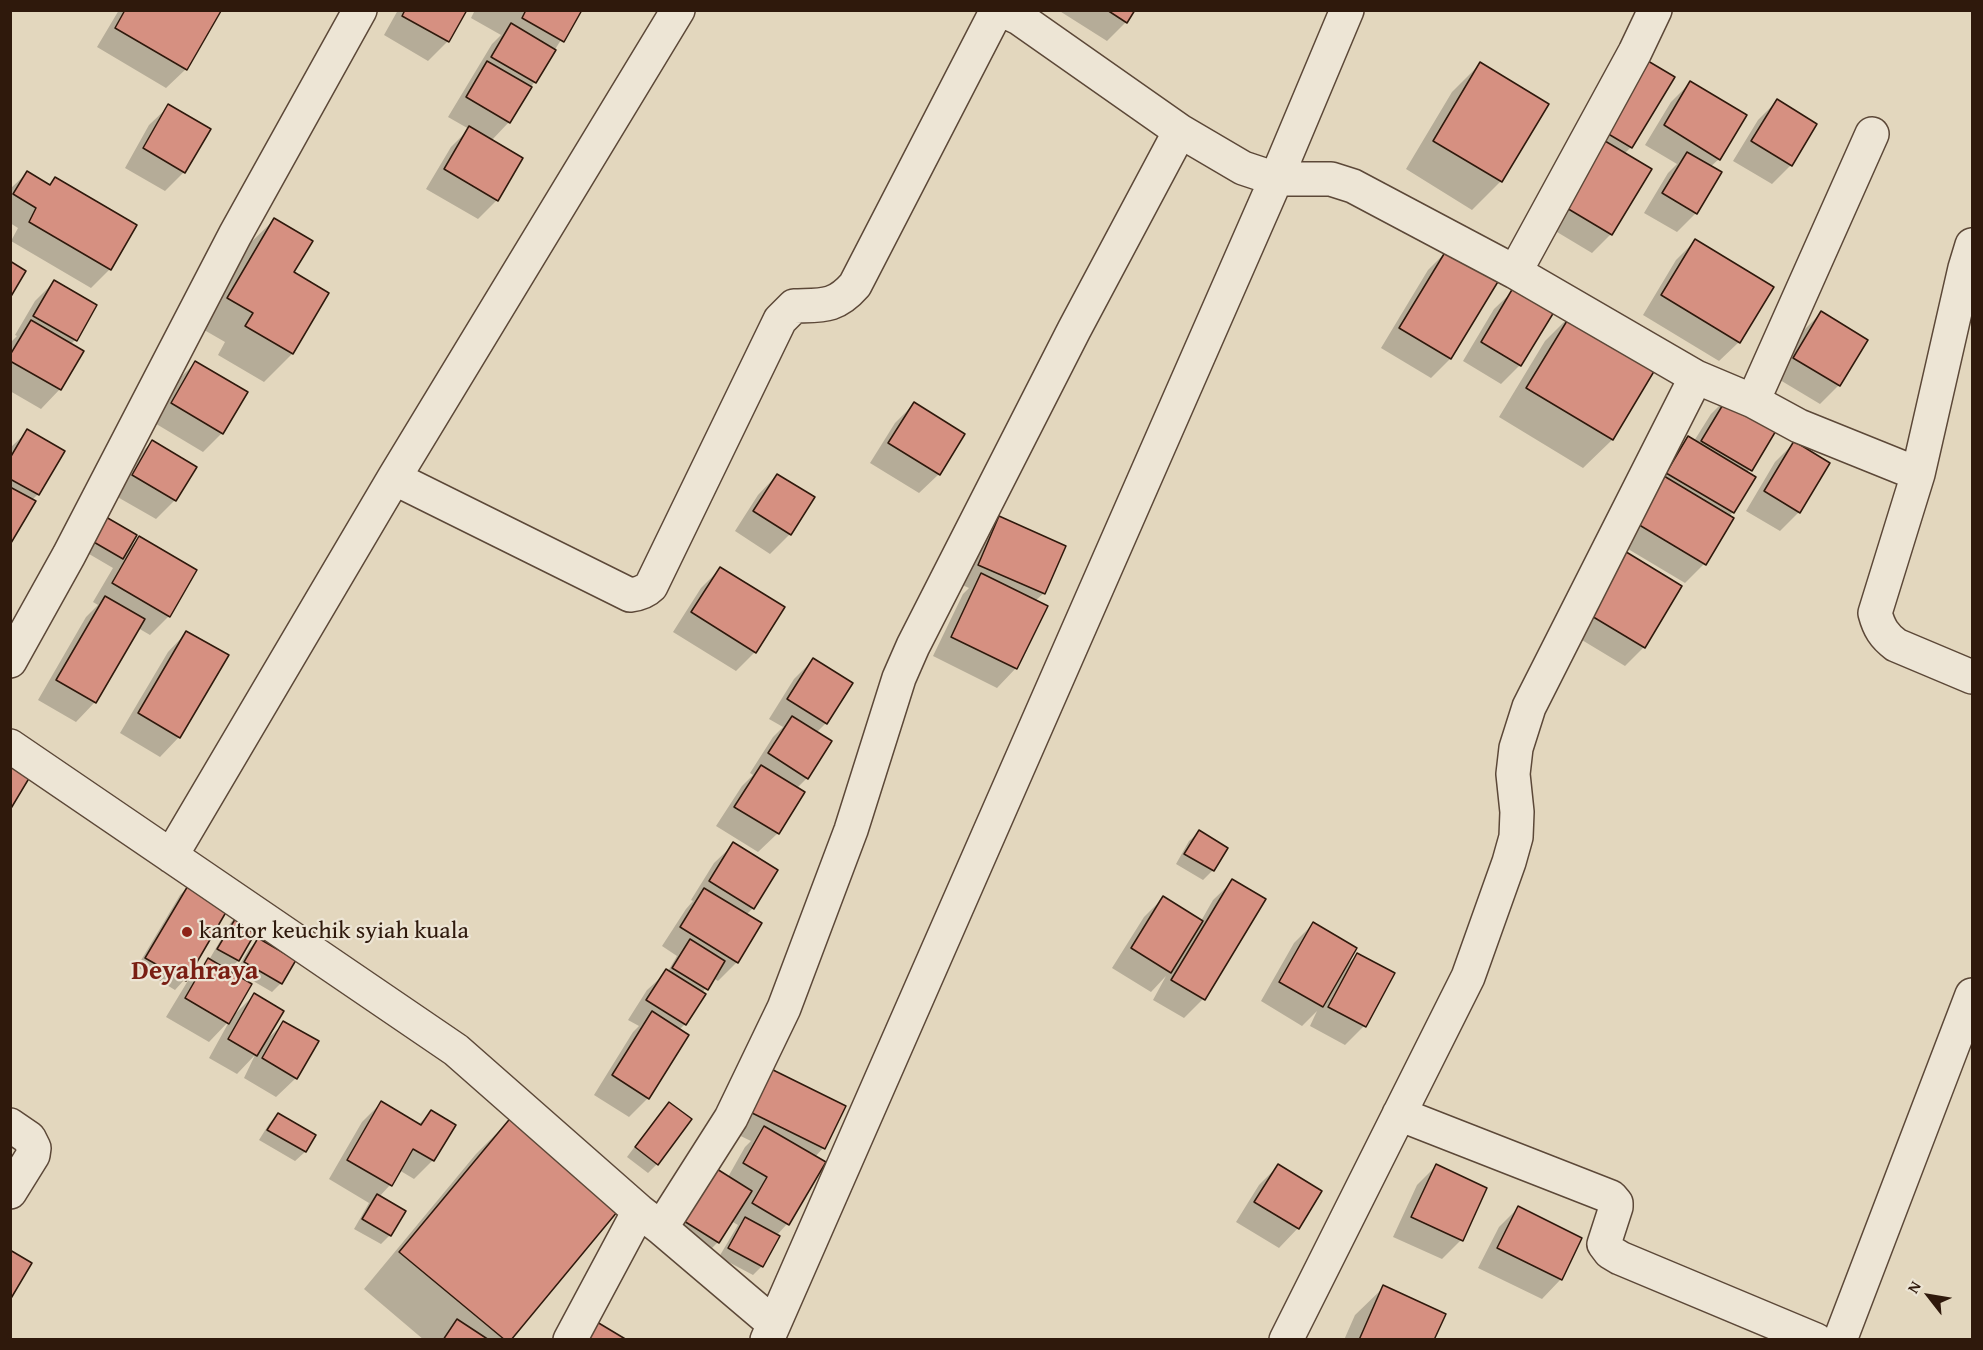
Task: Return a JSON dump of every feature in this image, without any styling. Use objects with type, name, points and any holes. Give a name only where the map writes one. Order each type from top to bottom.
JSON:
[{"type":"street","points":[[10,661],[69,555],[235,235],[360,10]]},
{"type":"street","points":[[171,855],[394,478],[678,10]]},
{"type":"street","points":[[10,746],[456,1050],[650,1220],[770,1332],[1276,179],[1347,10]]},
{"type":"street","points":[[1515,272],[1635,52],[1655,10]]},
{"type":"street","points":[[394,478],[630,595],[646,591],[651,586],[780,320],[794,306],[827,305],[835,302],[845,296],[855,285],[1010,12],[1180,131],[1243,168],[1276,179],[1330,179],[1353,186],[1515,272],[1696,376],[1753,401],[1799,426],[1918,474]]},
{"type":"street","points":[[570,1340],[612,1259],[650,1220],[731,1118],[784,1008],[851,830],[899,678],[913,646],[1074,330],[1180,131]]},
{"type":"street","points":[[1753,401],[1872,134]]},
{"type":"street","points":[[1972,245],[1918,474],[1875,613],[1878,626],[1896,645],[1972,676]]},
{"type":"street","points":[[1286,1340],[1468,976],[1516,837],[1513,774],[1515,748],[1529,707],[1696,376]]},
{"type":"street","points":[[1840,1340],[1972,995]]},
{"type":"street","points":[[1399,1114],[1611,1197],[1616,1207],[1604,1244],[1610,1252],[1816,1340]]},
{"type":"street","points":[[10,1125],[29,1138],[34,1148],[33,1155],[10,1192]]},
{"type":"building","points":[[125,10],[221,11],[187,70],[115,28]]},
{"type":"building","points":[[405,10],[467,10],[449,42],[402,16]]},
{"type":"building","points":[[526,10],[582,10],[564,42],[522,18]]},
{"type":"building","points":[[1107,10],[1135,10],[1127,23]]},
{"type":"building","points":[[511,23],[556,50],[536,83],[491,57]]},
{"type":"building","points":[[487,61],[532,87],[510,123],[466,97]]},
{"type":"building","points":[[1648,61],[1675,77],[1632,148],[1605,132]]},
{"type":"building","points":[[1480,62],[1549,104],[1502,182],[1433,141]]},
{"type":"building","points":[[1690,81],[1747,115],[1720,160],[1664,125]]},
{"type":"building","points":[[1777,99],[1817,124],[1792,166],[1751,141]]},
{"type":"building","points":[[168,104],[211,129],[185,173],[143,148]]},
{"type":"building","points":[[469,126],[523,158],[498,201],[444,169]]},
{"type":"building","points":[[1600,138],[1652,169],[1612,235],[1560,204]]},
{"type":"building","points":[[1687,152],[1722,172],[1697,214],[1662,193]]},
{"type":"building","points":[[27,171],[50,185],[55,177],[137,225],[111,270],[29,222],[36,208],[13,194]]},
{"type":"building","points":[[274,218],[313,241],[294,272],[329,293],[293,354],[245,326],[253,313],[227,298]]},
{"type":"building","points":[[1695,239],[1774,287],[1740,343],[1661,295]]},
{"type":"building","points":[[1447,249],[1499,280],[1451,359],[1399,328]]},
{"type":"building","points":[[10,261],[26,271],[10,298]]},
{"type":"building","points":[[54,280],[97,305],[77,341],[33,316]]},
{"type":"building","points":[[1513,288],[1554,312],[1521,366],[1481,342]]},
{"type":"building","points":[[1573,311],[1659,363],[1613,440],[1526,388]]},
{"type":"building","points":[[1821,311],[1868,340],[1840,386],[1793,358]]},
{"type":"building","points":[[31,320],[84,351],[61,390],[10,361],[10,355]]},
{"type":"building","points":[[195,361],[248,392],[223,434],[171,403]]},
{"type":"building","points":[[1730,393],[1780,424],[1752,471],[1701,441]]},
{"type":"building","points":[[914,402],[965,434],[940,475],[888,443]]},
{"type":"building","points":[[27,429],[65,451],[39,495],[10,479],[10,458]]},
{"type":"building","points":[[1688,436],[1756,477],[1734,513],[1666,473]]},
{"type":"building","points":[[152,440],[197,467],[176,501],[132,475]]},
{"type":"building","points":[[1794,441],[1830,463],[1800,513],[1764,491]]},
{"type":"building","points":[[777,474],[815,497],[791,535],[753,511]]},
{"type":"building","points":[[1664,476],[1734,518],[1706,565],[1636,523]]},
{"type":"building","points":[[10,487],[36,501],[11,543],[10,543]]},
{"type":"building","points":[[999,516],[1066,546],[1045,594],[978,565]]},
{"type":"building","points":[[106,517],[137,535],[123,559],[92,541]]},
{"type":"building","points":[[139,536],[197,570],[170,617],[112,583]]},
{"type":"building","points":[[1623,550],[1682,586],[1645,648],[1585,612]]},
{"type":"building","points":[[720,567],[785,607],[756,653],[691,612]]},
{"type":"building","points":[[981,573],[1048,606],[1017,669],[951,637]]},
{"type":"building","points":[[105,596],[145,619],[96,703],[56,680]]},
{"type":"building","points":[[186,631],[229,655],[180,738],[138,713]]},
{"type":"building","points":[[813,658],[853,683],[827,724],[787,699]]},
{"type":"building","points":[[792,716],[832,741],[808,779],[768,753]]},
{"type":"building","points":[[10,764],[31,775],[10,810]]},
{"type":"building","points":[[761,765],[805,792],[779,834],[734,807]]},
{"type":"building","points":[[1199,830],[1228,848],[1214,871],[1184,854]]},
{"type":"building","points":[[733,842],[778,870],[754,909],[709,881]]},
{"type":"building","points":[[1232,879],[1266,899],[1205,1000],[1171,980]]},
{"type":"building","name":"kantor keuchik syiah kuala","points":[[189,884],[229,907],[186,981],[145,958]]},
{"type":"building","points":[[704,888],[762,923],[738,963],[680,927]]},
{"type":"building","points":[[1163,896],[1203,921],[1171,973],[1131,948]]},
{"type":"building","points":[[240,911],[261,923],[239,961],[217,949]]},
{"type":"building","points":[[1313,922],[1357,948],[1323,1007],[1279,982]]},
{"type":"building","points":[[258,938],[296,960],[282,984],[244,962]]},
{"type":"building","points":[[690,939],[725,961],[708,990],[672,968]]},
{"type":"building","points":[[1357,953],[1395,973],[1366,1027],[1328,1007]]},
{"type":"building","points":[[208,958],[252,984],[229,1024],[185,998]]},
{"type":"building","points":[[666,969],[706,994],[686,1025],[646,1000]]},
{"type":"building","points":[[254,993],[284,1011],[257,1056],[228,1039]]},
{"type":"building","points":[[652,1011],[689,1035],[649,1099],[612,1075]]},
{"type":"building","points":[[283,1021],[319,1041],[297,1079],[262,1058]]},
{"type":"building","points":[[763,1065],[846,1106],[825,1149],[742,1108]]},
{"type":"building","points":[[381,1101],[421,1125],[431,1110],[456,1125],[434,1161],[413,1149],[392,1186],[347,1160]]},
{"type":"building","points":[[669,1102],[692,1119],[658,1165],[635,1147]]},
{"type":"building","points":[[278,1113],[316,1135],[306,1152],[267,1130]]},
{"type":"building","points":[[513,1115],[622,1206],[511,1340],[505,1340],[399,1252]]},
{"type":"building","points":[[764,1126],[826,1162],[789,1225],[752,1203],[767,1177],[743,1163]]},
{"type":"building","points":[[709,1164],[752,1191],[719,1243],[676,1216]]},
{"type":"building","points":[[1278,1164],[1322,1191],[1299,1229],[1254,1202]]},
{"type":"building","points":[[1436,1164],[1487,1188],[1463,1241],[1411,1217]]},
{"type":"building","points":[[377,1194],[406,1211],[391,1236],[362,1219]]},
{"type":"building","points":[[1518,1206],[1582,1238],[1562,1280],[1497,1248]]},
{"type":"building","points":[[745,1217],[780,1236],[763,1267],[728,1248]]},
{"type":"building","points":[[10,1250],[32,1263],[10,1300]]},
{"type":"building","points":[[1383,1285],[1446,1314],[1434,1340],[1359,1340]]},
{"type":"building","points":[[457,1319],[489,1340],[443,1340]]},
{"type":"building","points":[[592,1319],[627,1340],[581,1340]]},
{"type":"place","name":"kantor keuchik syiah kuala","points":[[187,932]]},
{"type":"district","name":"Deyahraya","points":[[195,972]]}]
